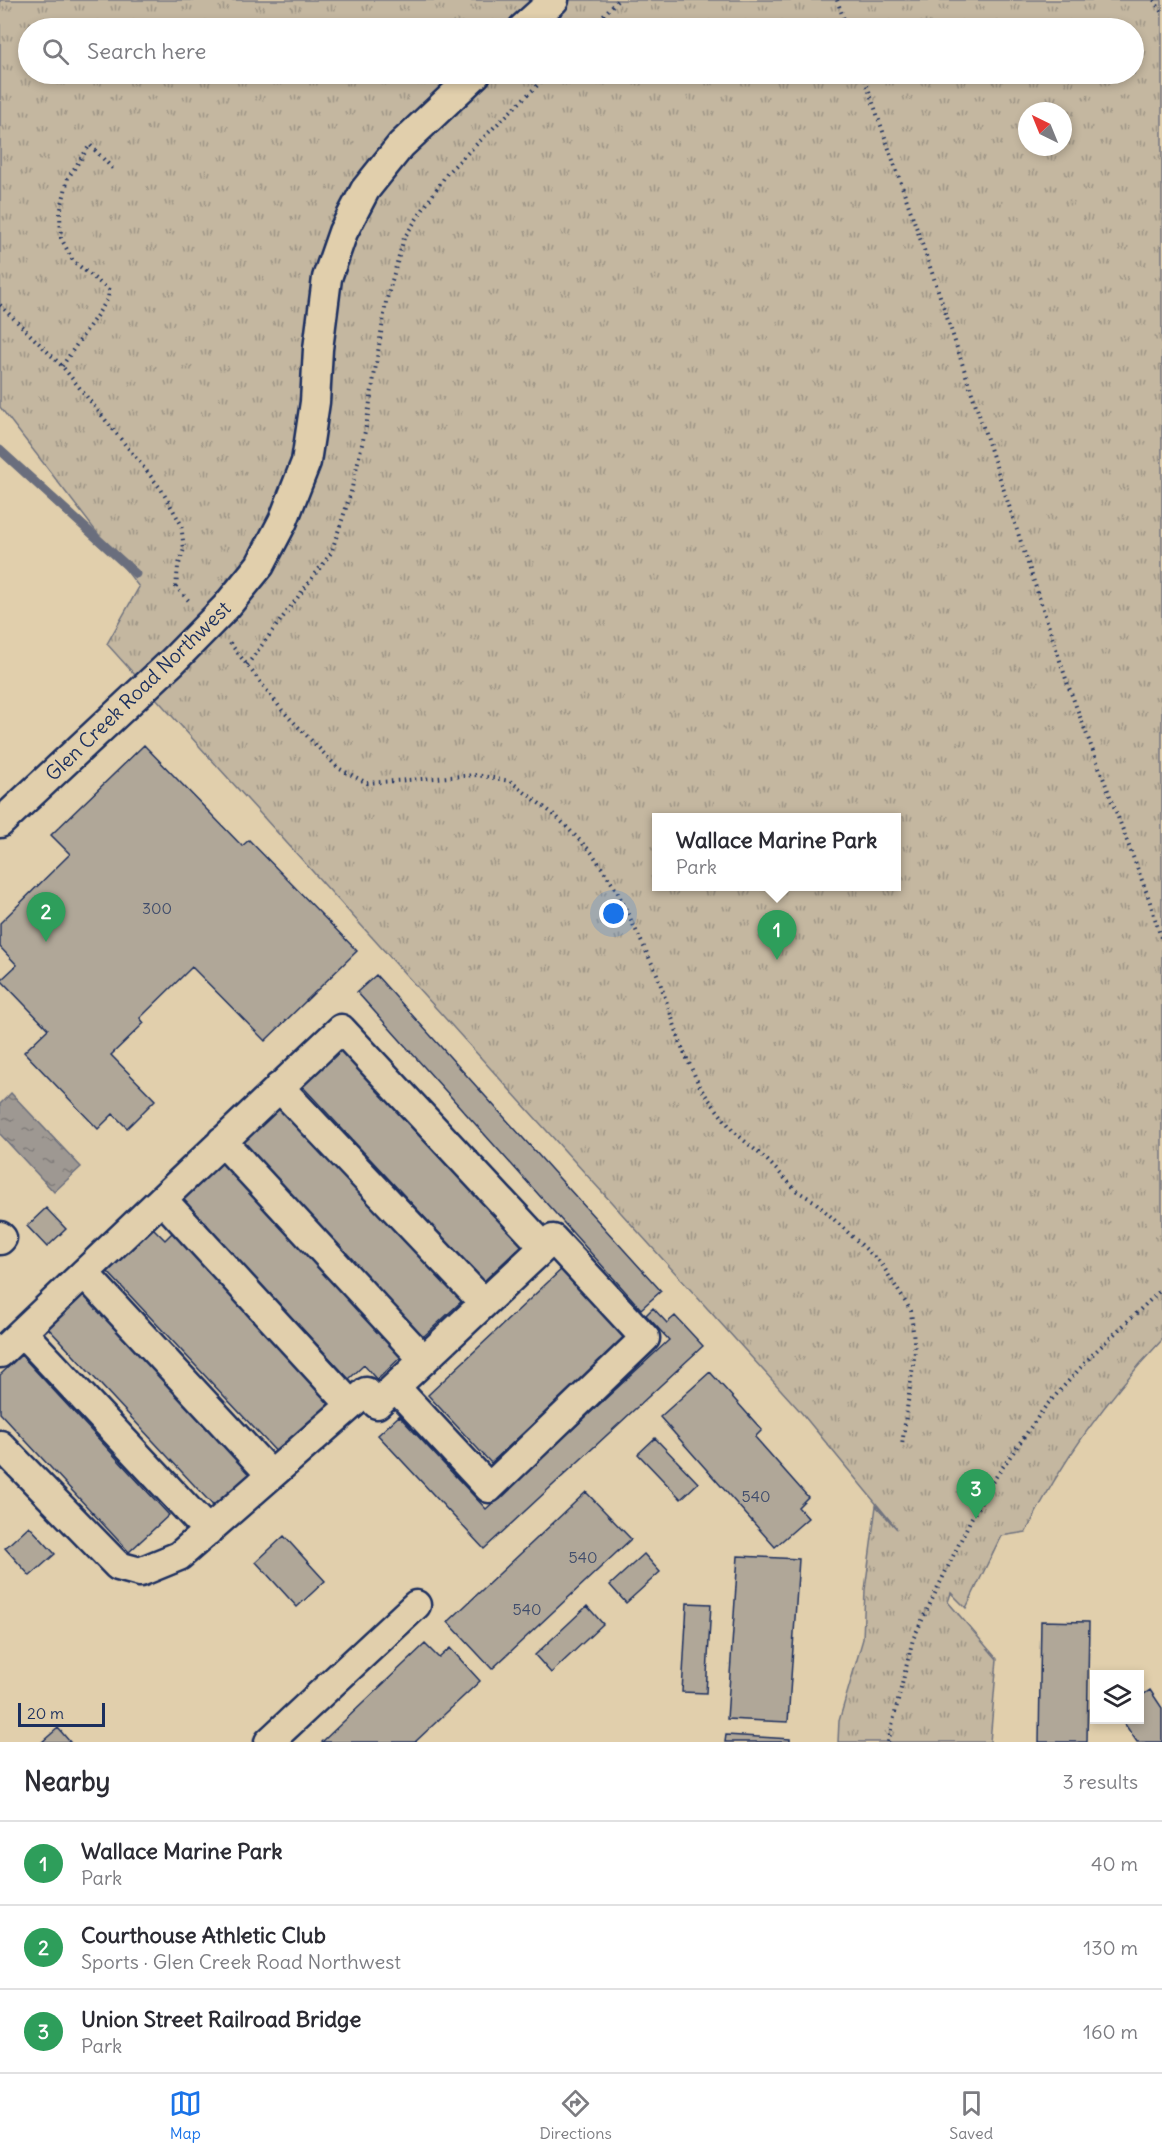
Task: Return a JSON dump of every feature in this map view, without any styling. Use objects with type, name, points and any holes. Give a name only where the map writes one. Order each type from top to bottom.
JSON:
[{"type":"street","points":[[535,18],[554,0]]},
{"type":"street","name":"Glen Creek Road Northwest","points":[[0,823],[172,663],[226,607],[260,565],[283,521],[306,462],[315,402],[318,349],[327,278],[343,232],[365,190],[401,146],[466,84]]},
{"type":"street","points":[[0,1353],[341,1029],[544,1246]]},
{"type":"street","points":[[279,1088],[484,1303]]},
{"type":"street","points":[[222,1141],[424,1360]]},
{"type":"street","points":[[162,1199],[351,1406]]},
{"type":"street","points":[[0,1445],[118,1566],[140,1572],[179,1556],[366,1392],[377,1404],[544,1246],[553,1239],[645,1338],[489,1488],[395,1387]]},
{"type":"street","points":[[84,1273],[271,1475]]},
{"type":"street","points":[[22,1332],[208,1531]]},
{"type":"street","points":[[269,1742],[416,1605]]},
{"type":"path","points":[[601,18],[618,0]]},
{"type":"path","points":[[837,0],[843,18]]},
{"type":"path","points":[[1154,0],[1162,13]]},
{"type":"path","points":[[248,665],[331,553],[350,496],[386,302],[404,238],[448,172],[539,84]]},
{"type":"path","points":[[866,84],[937,287],[1068,685],[1149,899],[1162,941]]},
{"type":"path","points":[[62,366],[108,299],[109,290],[73,261],[61,238],[60,213],[68,178],[90,145],[114,170]]},
{"type":"path","points":[[0,305],[62,366],[166,498],[181,524],[184,549],[178,567],[176,587],[211,622],[282,710],[338,768],[367,783],[477,775],[510,781],[557,817],[592,853],[617,891],[657,974],[683,1050],[701,1089],[733,1131],[767,1160],[797,1191],[814,1202],[881,1263],[911,1311],[915,1351],[902,1445]]},
{"type":"path","points":[[888,1742],[914,1639],[971,1518],[1045,1407],[1094,1353],[1162,1289]]},
{"type":"green space","points":[[0,0],[1162,0],[1162,1340],[1104,1407],[1070,1455],[1026,1532],[1001,1536],[966,1608],[951,1593],[948,1602],[997,1659],[990,1742],[838,1742],[839,1721],[863,1639],[865,1590],[876,1506],[897,1529],[800,1411],[107,644],[139,587],[0,407]]},
{"type":"water","points":[[11,1093],[81,1167],[54,1192],[0,1134],[0,1104]]},
{"type":"building","points":[[144,745],[242,846],[249,840],[357,951],[265,1041],[192,967],[140,1018],[144,1023],[111,1055],[155,1100],[127,1128],[113,1114],[98,1129],[24,1052],[48,1029],[1,980],[17,965],[0,947],[0,923],[70,854],[51,835]]},
{"type":"building","points":[[376,975],[661,1291],[641,1309],[357,992]]},
{"type":"building","points":[[341,1050],[523,1244],[484,1281],[302,1086]]},
{"type":"building","points":[[281,1106],[463,1300],[423,1337],[242,1143]]},
{"type":"building","points":[[221,1162],[402,1356],[377,1380],[364,1365],[349,1379],[181,1199]]},
{"type":"building","points":[[46,1208],[66,1229],[47,1247],[27,1226]]},
{"type":"building","points":[[153,1228],[165,1240],[174,1231],[339,1407],[283,1459],[107,1271]]},
{"type":"building","points":[[563,1268],[627,1336],[491,1463],[428,1395]]},
{"type":"building","points":[[83,1294],[257,1481],[221,1514],[48,1328]]},
{"type":"building","points":[[653,1308],[667,1323],[675,1316],[703,1346],[484,1549],[378,1435],[399,1416],[486,1509],[669,1340],[646,1315]]},
{"type":"building","points":[[21,1355],[169,1515],[129,1552],[0,1413],[0,1375]]},
{"type":"building","points":[[710,1372],[762,1430],[755,1437],[808,1497],[798,1507],[808,1518],[775,1547],[660,1417]]},
{"type":"building","points":[[655,1438],[698,1483],[681,1499],[638,1454]]},
{"type":"building","points":[[586,1492],[631,1539],[492,1669],[448,1622]]},
{"type":"building","points":[[29,1526],[55,1554],[30,1576],[5,1548]]},
{"type":"building","points":[[284,1536],[325,1581],[297,1607],[256,1562]]},
{"type":"building","points":[[644,1554],[660,1572],[626,1603],[610,1585]]},
{"type":"building","points":[[738,1556],[799,1559],[788,1722],[727,1719]]},
{"type":"building","points":[[687,1603],[711,1604],[706,1693],[682,1692]]},
{"type":"building","points":[[587,1606],[603,1624],[551,1673],[535,1655]]},
{"type":"building","points":[[1041,1621],[1089,1622],[1087,1742],[1039,1742]]},
{"type":"building","points":[[425,1644],[439,1658],[450,1648],[480,1681],[415,1742],[322,1742]]},
{"type":"building","points":[[1150,1690],[1162,1708],[1162,1742],[1137,1742],[1125,1724],[1144,1724],[1144,1694]]},
{"type":"building","points":[[58,1728],[70,1742],[42,1742]]},
{"type":"building","points":[[726,1735],[790,1739],[790,1742],[725,1742]]},
{"type":"waterway","points":[[0,450],[136,574]]},
{"type":"place","name":"Courthouse Athletic Club","points":[[46,942]]},
{"type":"place","name":"Wallace Marine Park","points":[[777,960]]},
{"type":"place","name":"Union Street Railroad Bridge","points":[[976,1519]]}]
